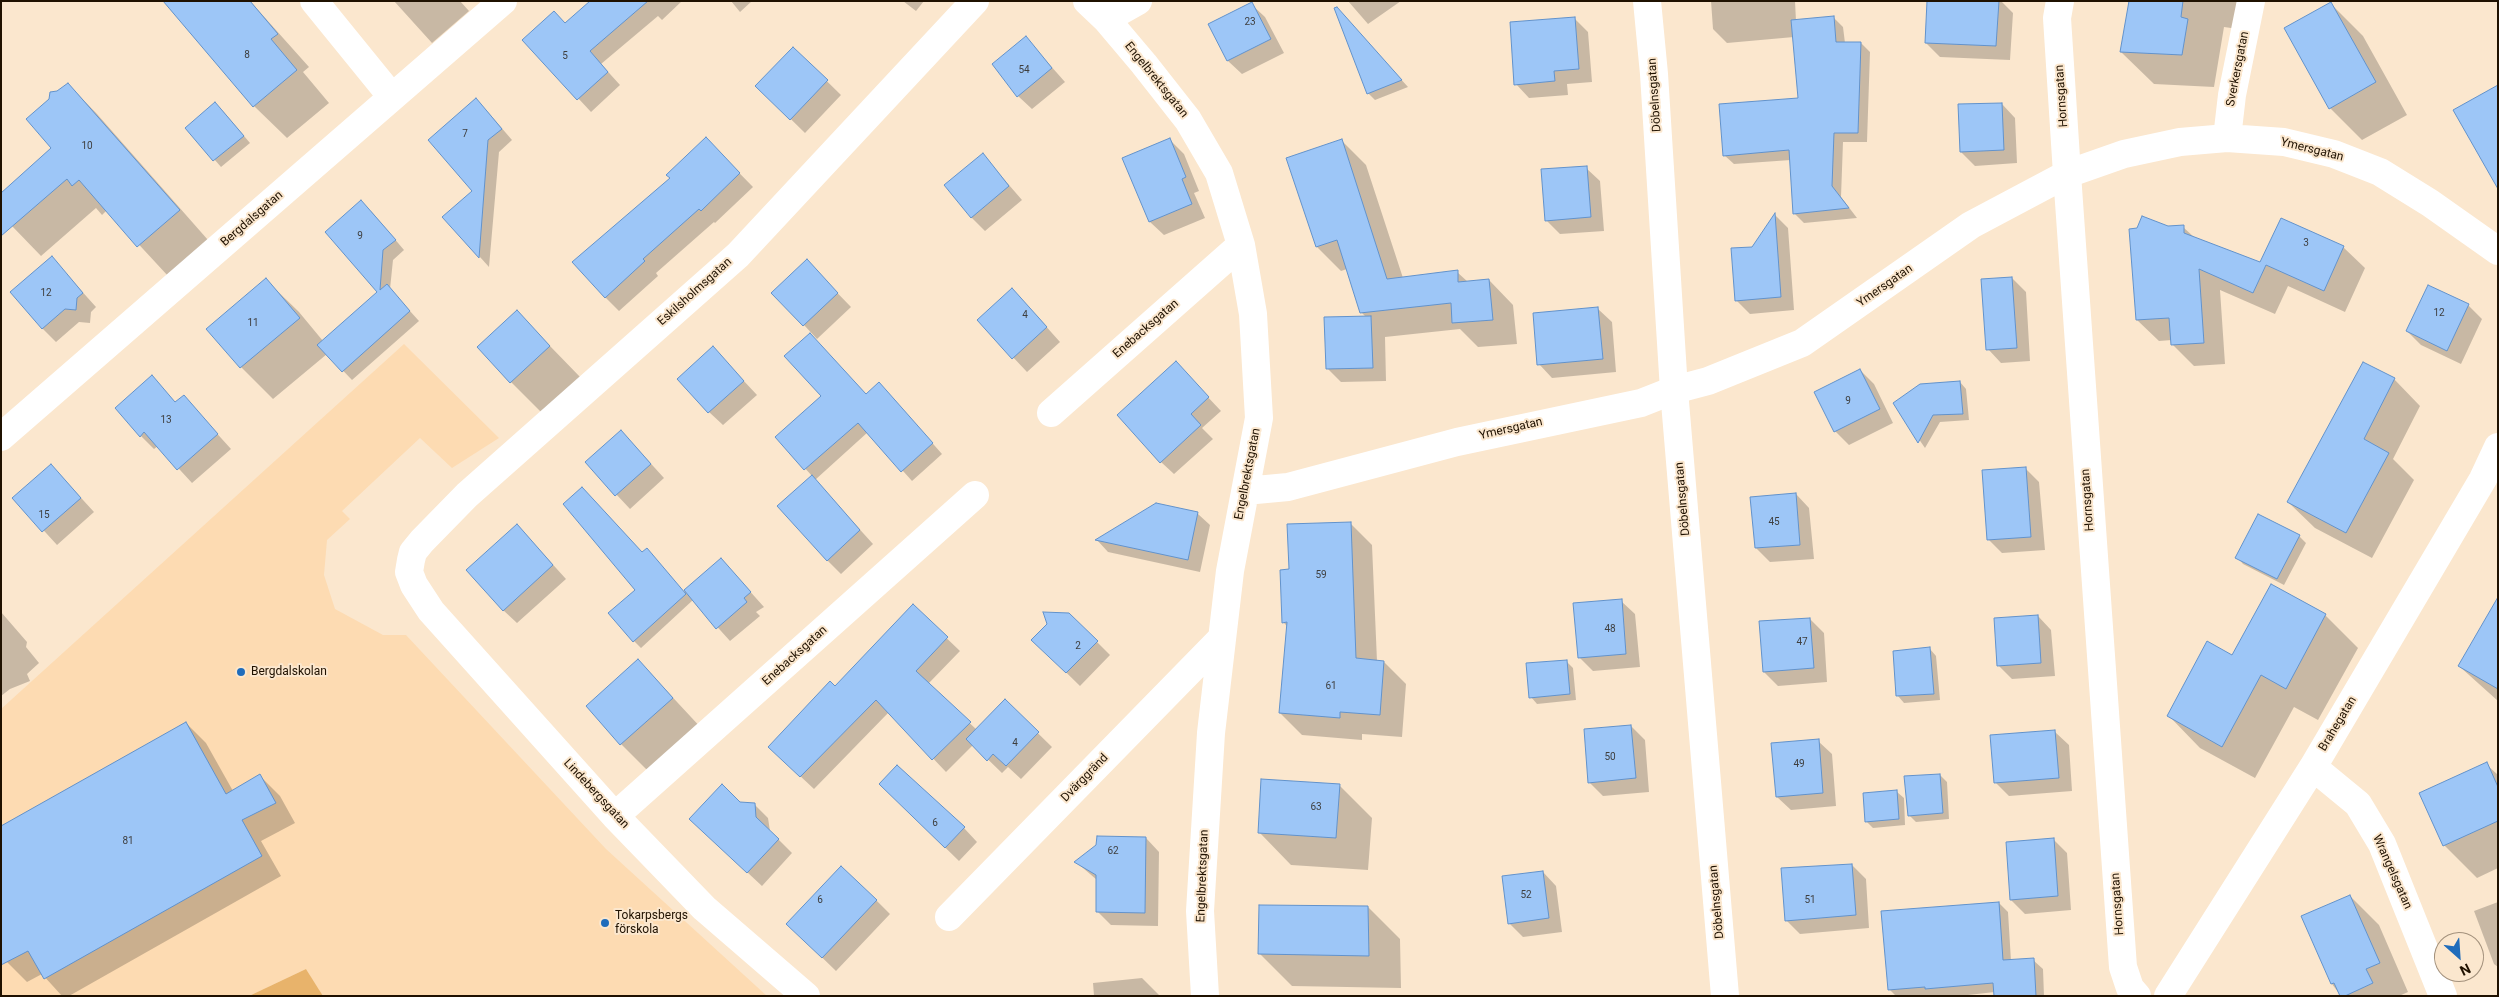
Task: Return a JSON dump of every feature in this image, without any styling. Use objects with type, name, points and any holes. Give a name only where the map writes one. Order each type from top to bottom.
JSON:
[{"type":"street","points":[[314,1],[392,97]]},
{"type":"street","name":"Bergdalsgatan","points":[[1,437],[503,1]]},
{"type":"street","name":"Eskilsholmsgatan","points":[[409,572],[413,552],[440,520],[738,255],[975,1]]},
{"type":"street","points":[[1096,10],[1138,1]]},
{"type":"street","name":"Döbelnsgatan","points":[[1647,1],[1654,74],[1674,390],[1725,996]]},
{"type":"street","name":"Hornsgatan","points":[[2060,1],[2057,18],[2067,174],[2123,967],[2130,988],[2137,996]]},
{"type":"street","name":"Sverkersgatan","points":[[2227,138],[2232,94],[2251,1]]},
{"type":"street","name":"Engelbrektsgatan","points":[[1096,10],[1188,120],[1219,172],[1241,245],[1253,314],[1259,418],[1230,571],[1220,640],[1211,733],[1200,911],[1205,996]]},
{"type":"street","name":"Ymersgatan","points":[[1245,491],[1288,487],[1457,442],[1642,402],[1674,390],[1708,381],[1802,342],[1970,225],[2067,174],[2124,154],[2180,142],[2227,138],[2284,142],[2334,154],[2380,172],[2430,203],[2498,251]]},
{"type":"street","name":"Enebacksgatan","points":[[1051,413],[1241,245]]},
{"type":"street","name":"Brahegatan","points":[[2168,996],[2490,484],[2498,447]]},
{"type":"street","name":"Enebacksgatan","points":[[615,816],[975,495]]},
{"type":"street","name":"Lindebergsgatan","points":[[409,572],[414,584],[431,611],[615,816],[704,908],[806,996]]},
{"type":"street","name":"Dvärggränd","points":[[949,917],[1220,640]]},
{"type":"street","name":"Wrangelsgatan","points":[[2313,767],[2358,804],[2382,844],[2443,996]]},
{"type":"shaded area","name":"Bergdalskolan","points":[[404,344],[499,438],[452,468],[420,438],[342,511],[350,519],[327,540],[324,575],[335,609],[383,635],[406,635],[606,849],[767,996],[323,996],[306,969],[249,996],[1,996],[1,709]]},
{"type":"shaded area","points":[[306,969],[323,996],[249,996]]},
{"type":"building","points":[[163,1],[250,1],[278,34],[271,39],[297,70],[253,107]]},
{"type":"building","points":[[590,1],[648,1],[590,51],[608,72],[577,100],[522,40],[554,11],[565,23]]},
{"type":"building","points":[[1927,1],[1999,1],[1996,46],[1925,43]]},
{"type":"building","points":[[2129,1],[2183,1],[2181,17],[2188,19],[2182,55],[2120,52]]},
{"type":"building","points":[[1252,2],[1271,39],[1227,61],[1208,24]]},
{"type":"building","points":[[2331,2],[2376,82],[2329,109],[2284,28]]},
{"type":"building","points":[[1337,7],[1402,80],[1367,94],[1334,8]]},
{"type":"building","points":[[1834,16],[1836,42],[1861,42],[1858,133],[1834,133],[1832,186],[1849,208],[1793,214],[1789,150],[1723,156],[1719,104],[1798,98],[1791,20]]},
{"type":"building","points":[[1575,17],[1579,69],[1554,71],[1555,81],[1514,85],[1510,22]]},
{"type":"building","points":[[1026,36],[1052,68],[1017,97],[992,64]]},
{"type":"building","points":[[793,47],[828,80],[790,120],[755,86]]},
{"type":"building","points":[[68,83],[180,210],[137,247],[79,180],[72,186],[67,179],[1,236],[1,193],[51,148],[26,119],[49,99],[50,92],[57,91]]},
{"type":"building","points":[[2498,85],[2498,189],[2453,110]]},
{"type":"building","points":[[476,98],[502,129],[488,140],[479,258],[442,217],[472,191],[428,140]]},
{"type":"building","points":[[215,102],[244,136],[213,161],[185,128]]},
{"type":"building","points":[[2002,103],[2004,150],[1960,152],[1958,104]]},
{"type":"building","points":[[706,137],[740,173],[701,211],[699,209],[643,259],[645,261],[605,298],[572,262],[670,178],[666,175]]},
{"type":"building","points":[[1170,138],[1186,177],[1182,179],[1192,204],[1149,222],[1122,158]]},
{"type":"building","points":[[1342,139],[1387,279],[1458,270],[1458,282],[1489,279],[1493,320],[1452,323],[1451,303],[1360,313],[1337,240],[1316,247],[1286,158]]},
{"type":"building","points":[[983,153],[1009,186],[971,218],[944,185]]},
{"type":"building","points":[[1587,166],[1591,217],[1545,221],[1541,169]]},
{"type":"building","points":[[361,200],[396,240],[383,250],[380,290],[387,284],[410,311],[342,372],[317,345],[377,292],[325,232]]},
{"type":"building","points":[[1775,213],[1781,297],[1735,301],[1731,248],[1752,247]]},
{"type":"building","points":[[2142,216],[2168,226],[2184,225],[2184,233],[2260,262],[2281,218],[2344,246],[2324,291],[2266,265],[2253,293],[2199,269],[2204,343],[2171,345],[2169,318],[2136,320],[2129,229],[2137,228]]},
{"type":"building","points":[[52,256],[83,293],[77,298],[76,310],[65,309],[42,329],[10,292]]},
{"type":"building","points":[[807,259],[838,293],[803,326],[771,293]]},
{"type":"building","points":[[2012,277],[2017,348],[1986,350],[1981,279]]},
{"type":"building","points":[[266,278],[300,318],[240,368],[206,329]]},
{"type":"building","points":[[2428,285],[2469,304],[2447,351],[2406,331]]},
{"type":"building","points":[[1012,288],[1047,327],[1012,359],[977,320]]},
{"type":"building","points":[[1598,307],[1603,359],[1537,365],[1533,313]]},
{"type":"building","points":[[517,310],[550,346],[510,383],[477,347]]},
{"type":"building","points":[[1371,316],[1373,368],[1326,369],[1324,317]]},
{"type":"building","points":[[810,333],[866,394],[879,382],[933,443],[901,472],[858,423],[804,470],[775,437],[821,396],[784,356]]},
{"type":"building","points":[[713,346],[744,381],[708,413],[677,379]]},
{"type":"building","points":[[1176,361],[1209,397],[1191,414],[1201,425],[1160,463],[1117,415]]},
{"type":"building","points":[[2363,362],[2395,378],[2364,439],[2389,453],[2346,533],[2287,502]]},
{"type":"building","points":[[1860,369],[1880,409],[1834,432],[1814,392]]},
{"type":"building","points":[[152,375],[175,402],[184,395],[218,434],[177,470],[144,432],[140,437],[115,408]]},
{"type":"building","points":[[1960,381],[1963,414],[1933,415],[1918,443],[1893,403],[1920,384]]},
{"type":"building","points":[[621,430],[651,464],[615,496],[585,462]]},
{"type":"building","points":[[51,464],[81,498],[42,532],[12,498]]},
{"type":"building","points":[[2026,467],[2031,537],[1987,540],[1982,470]]},
{"type":"building","points":[[812,475],[860,530],[827,561],[777,506]]},
{"type":"building","points":[[582,487],[642,552],[647,548],[686,594],[633,642],[608,613],[635,590],[563,504]]},
{"type":"building","points":[[1796,493],[1800,545],[1755,548],[1750,497]]},
{"type":"building","points":[[1156,503],[1198,512],[1188,560],[1095,540]]},
{"type":"building","points":[[2258,514],[2300,535],[2277,579],[2235,558]]},
{"type":"building","points":[[1351,522],[1356,658],[1384,661],[1380,715],[1340,712],[1340,718],[1279,713],[1287,622],[1282,623],[1280,570],[1289,569],[1287,524]]},
{"type":"building","points":[[517,524],[553,565],[503,611],[466,570]]},
{"type":"building","points":[[721,558],[751,592],[744,598],[747,602],[716,629],[684,590]]},
{"type":"building","points":[[2271,584],[2326,614],[2286,689],[2261,675],[2222,747],[2167,716],[2207,641],[2232,655]]},
{"type":"building","points":[[2498,597],[2498,689],[2458,666]]},
{"type":"building","points":[[1622,599],[1626,654],[1578,658],[1573,603]]},
{"type":"building","points":[[913,604],[948,637],[916,671],[971,722],[932,760],[876,700],[800,777],[768,747],[830,681],[835,686]]},
{"type":"building","points":[[1043,612],[1069,613],[1098,641],[1066,673],[1031,640],[1047,624]]},
{"type":"building","points":[[2038,615],[2041,663],[1997,666],[1994,618]]},
{"type":"building","points":[[1810,618],[1814,668],[1763,672],[1759,621]]},
{"type":"building","points":[[1930,647],[1934,694],[1896,696],[1893,651]]},
{"type":"building","points":[[638,659],[673,698],[620,745],[586,706]]},
{"type":"building","points":[[1567,660],[1570,694],[1529,698],[1526,663]]},
{"type":"building","points":[[1005,699],[1039,732],[1006,766],[993,754],[987,761],[966,739]]},
{"type":"building","points":[[186,722],[226,794],[260,774],[276,803],[242,820],[262,856],[44,979],[28,951],[1,965],[1,826]]},
{"type":"building","points":[[1631,725],[1636,778],[1588,783],[1584,729]]},
{"type":"building","points":[[2055,730],[2059,778],[1994,783],[1990,735]]},
{"type":"building","points":[[1819,739],[1823,793],[1776,797],[1771,743]]},
{"type":"building","points":[[2487,762],[2498,787],[2498,821],[2443,846],[2419,793]]},
{"type":"building","points":[[897,765],[965,827],[945,848],[879,784]]},
{"type":"building","points":[[1940,774],[1943,813],[1908,816],[1904,776]]},
{"type":"building","points":[[1261,779],[1340,784],[1336,838],[1258,833]]},
{"type":"building","points":[[722,784],[740,802],[755,803],[756,817],[779,839],[747,873],[689,819]]},
{"type":"building","points":[[1897,790],[1899,819],[1865,822],[1863,793]]},
{"type":"building","points":[[1097,836],[1146,837],[1145,913],[1096,912],[1096,875],[1074,862],[1096,845]]},
{"type":"building","points":[[2054,838],[2058,896],[2010,900],[2006,842]]},
{"type":"building","points":[[1852,864],[1856,915],[1785,921],[1781,868]]},
{"type":"building","points":[[841,866],[877,900],[822,958],[786,924]]},
{"type":"building","points":[[1543,871],[1549,918],[1508,924],[1502,876]]},
{"type":"building","points":[[2350,895],[2380,963],[2366,969],[2373,983],[2345,996],[2340,996],[2334,983],[2331,984],[2301,916]]},
{"type":"building","points":[[1999,902],[2003,960],[2034,958],[2036,996],[1994,996],[1993,983],[1888,990],[1881,911]]},
{"type":"building","points":[[1259,905],[1368,906],[1369,956],[1258,954]]},
{"type":"place","name":"Bergdalskolan","points":[[241,672]]},
{"type":"place","name":"Tokarpsbergs förskola","points":[[605,923]]}]
